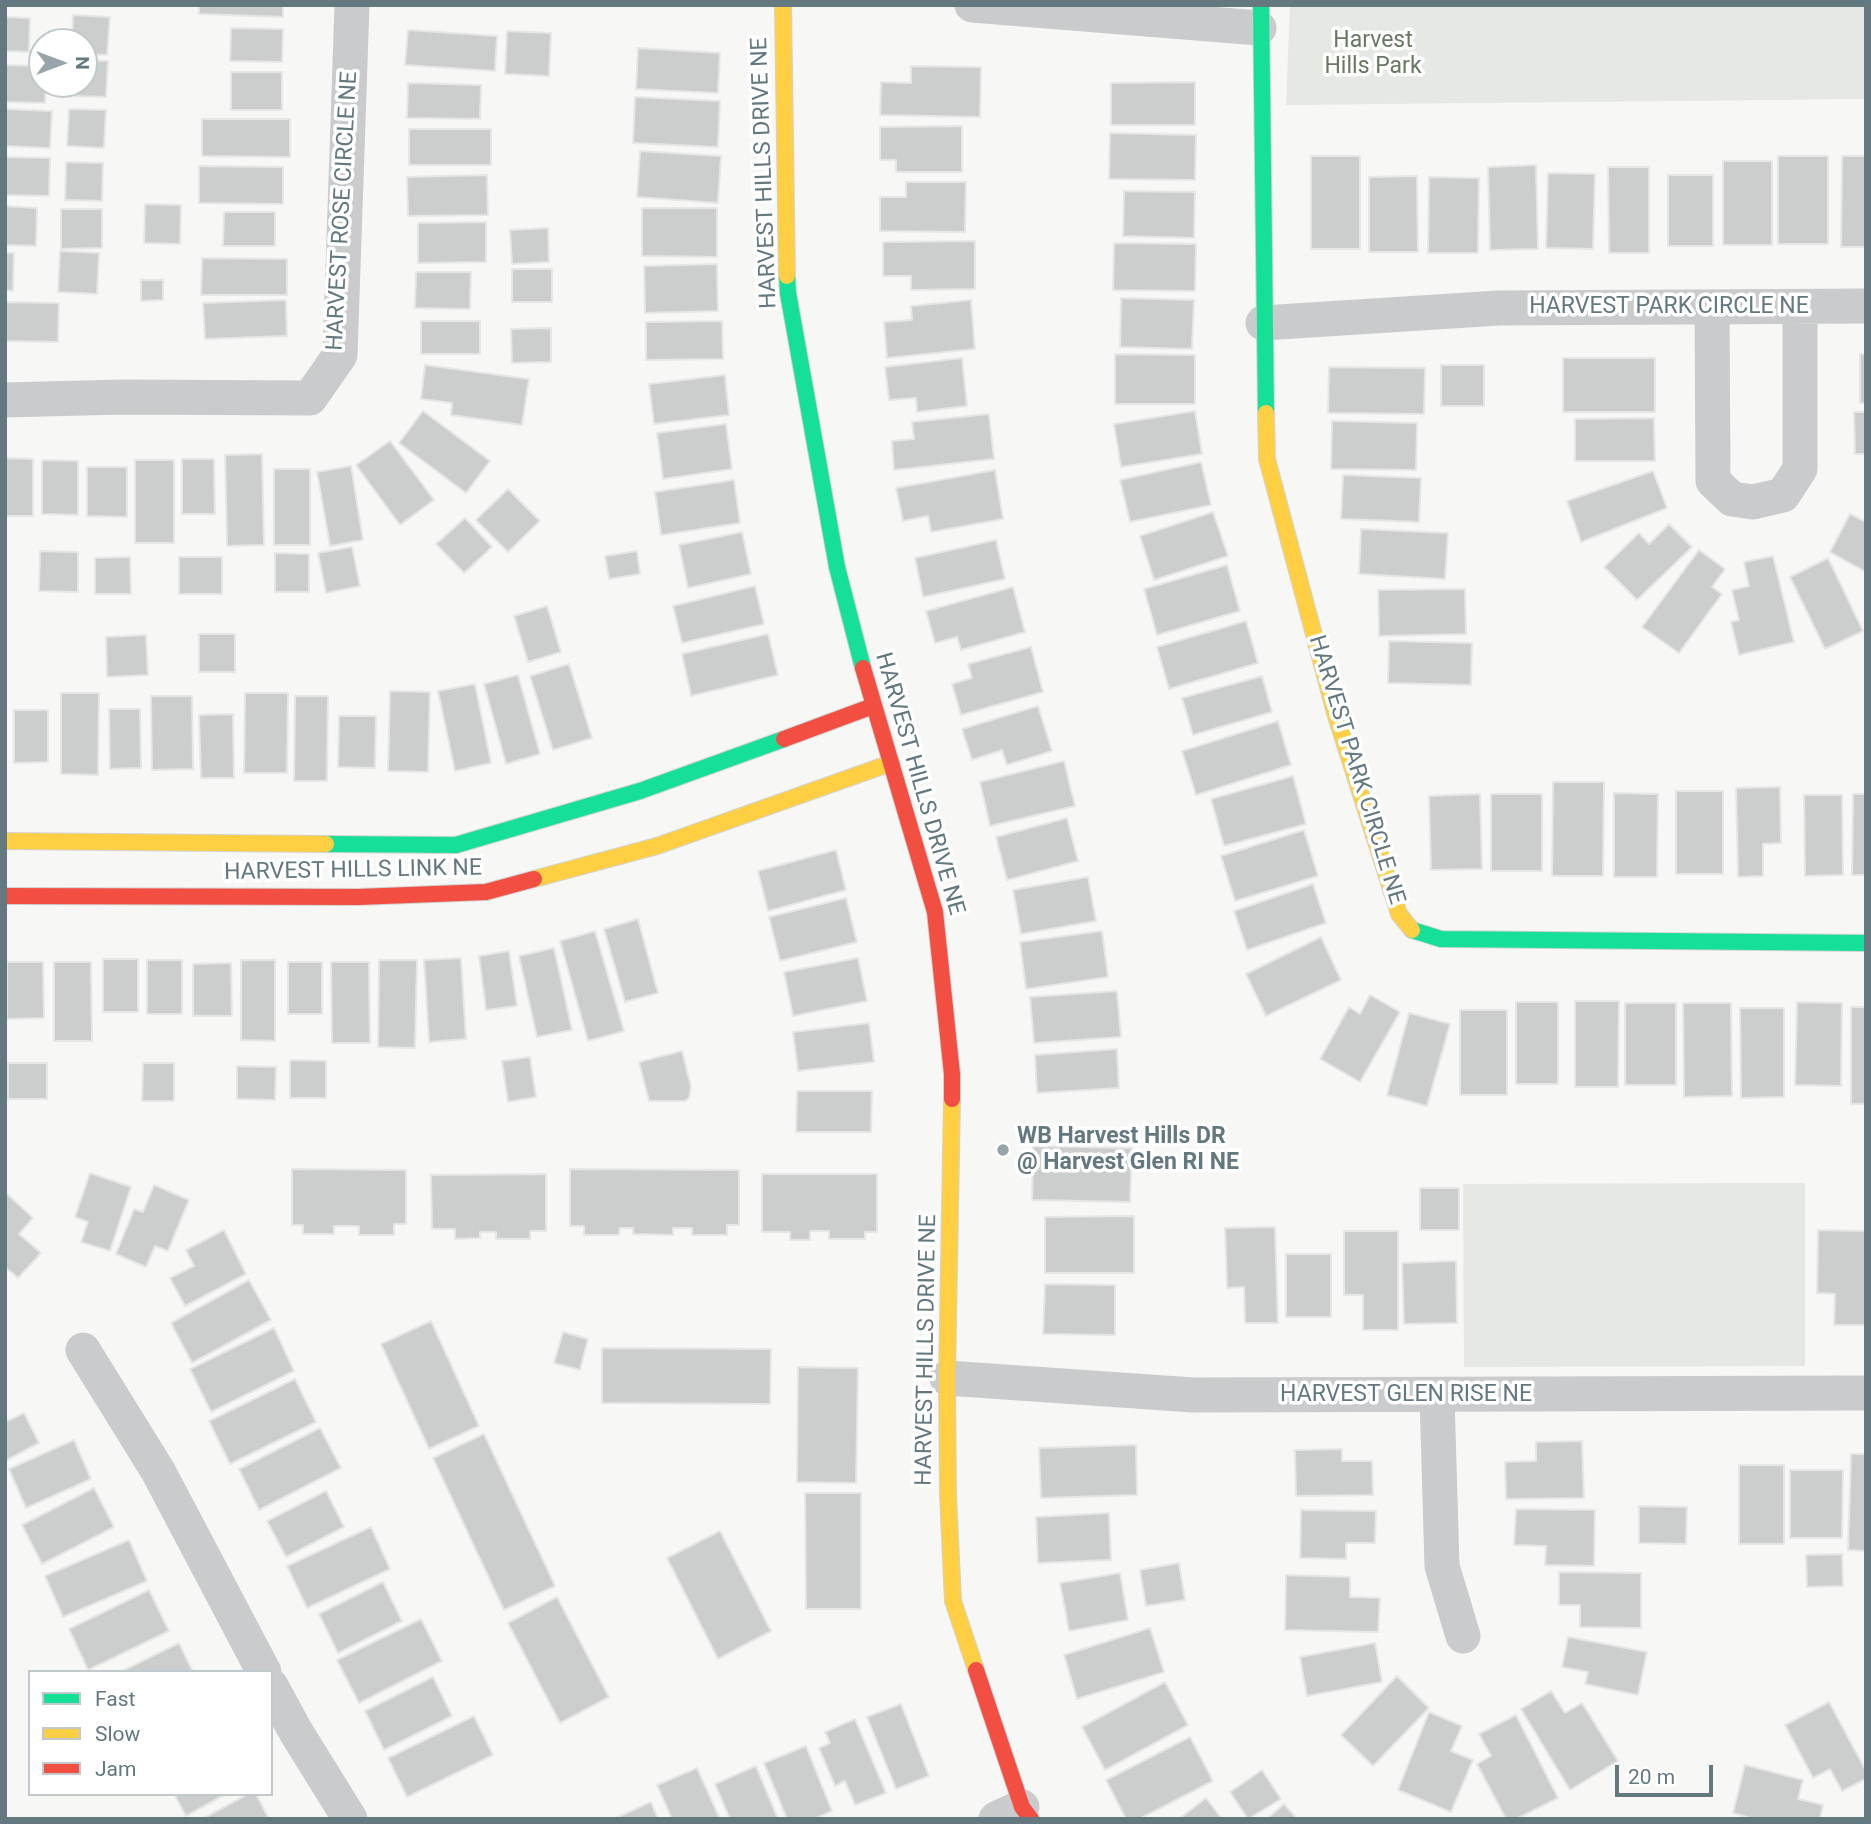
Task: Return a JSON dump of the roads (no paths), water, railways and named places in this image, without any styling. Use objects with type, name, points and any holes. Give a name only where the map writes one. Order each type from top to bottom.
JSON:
[{"type":"street","name":"HARVEST ROSE CIRCLE NE","points":[[5,400],[122,397],[310,398],[340,355],[352,5]]},
{"type":"street","name":"HARVEST HILLS DRIVE NE","points":[[783,5],[783,165],[788,293],[837,566],[873,706],[935,912],[952,1074],[947,1378],[948,1495],[953,1601],[1016,1815]]},
{"type":"street","points":[[972,5],[1260,17]]},
{"type":"street","name":"HARVEST PARK CIRCLE NE","points":[[1260,17],[1267,459],[1335,713],[1399,914],[1413,932],[1441,939],[1866,943]]},
{"type":"street","name":"HARVEST PARK CIRCLE NE","points":[[1263,323],[1499,307],[1866,306]]},
{"type":"street","points":[[1712,307],[1713,481],[1732,499],[1753,502],[1783,495],[1800,469],[1800,307]]},
{"type":"street","name":"HARVEST HILLS LINK NE","points":[[5,841],[456,845],[640,791],[873,706]]},
{"type":"street","name":"HARVEST HILLS LINK NE","points":[[5,896],[358,897],[486,892],[657,846],[891,764]]},
{"type":"street","points":[[83,1350],[158,1471],[263,1670]]},
{"type":"street","name":"HARVEST GLEN RISE NE","points":[[947,1378],[1193,1395],[1866,1393]]},
{"type":"street","points":[[1437,1396],[1442,1566],[1463,1636]]},
{"type":"street","points":[[273,1690],[350,1819]]},
{"type":"place","name":"WB Harvest Hills DR @ Harvest Glen RI NE","points":[[1003,1150]]},
{"type":"park label","name":"Harvest Hills Park","points":[[1373,54]]}]
